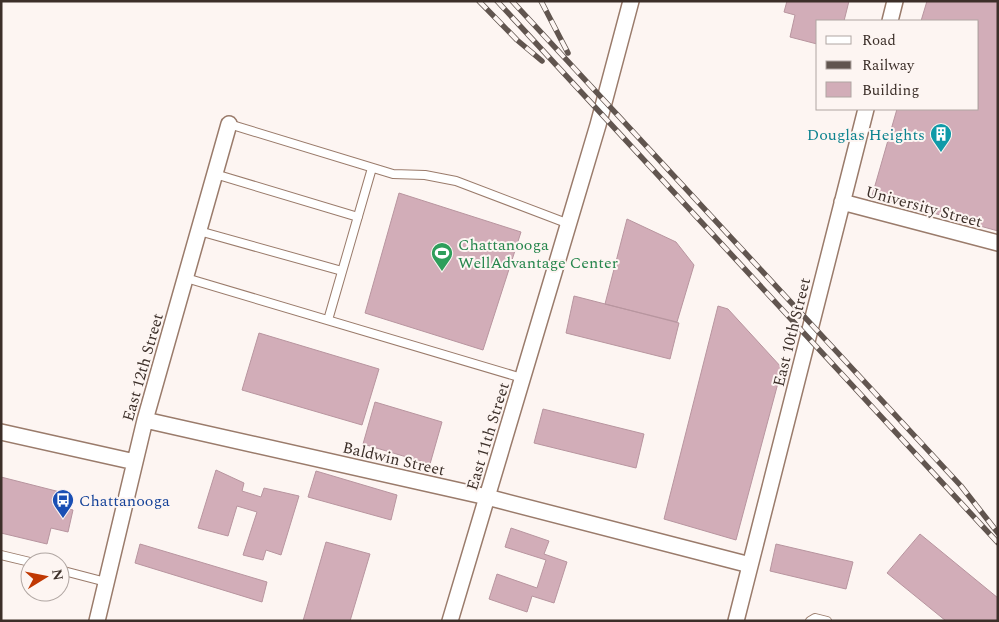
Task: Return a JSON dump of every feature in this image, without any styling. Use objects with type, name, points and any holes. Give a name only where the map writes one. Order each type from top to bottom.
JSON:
[{"type":"street","name":"East 11th Street","points":[[450,621],[569,224],[631,1]]},
{"type":"street","points":[[890,20],[895,1]]},
{"type":"street","name":"East 10th Street","points":[[736,621],[866,110]]},
{"type":"street","name":"East 12th Street","points":[[97,621],[145,420],[229,124]]},
{"type":"street","name":"University Street","points":[[842,202],[998,243]]},
{"type":"street","name":"Baldwin Street","points":[[145,420],[487,497],[750,564]]},
{"type":"street","points":[[1,432],[135,462]]},
{"type":"lane","points":[[229,124],[393,174],[425,176],[456,181],[569,224]]},
{"type":"lane","points":[[328,320],[372,168]]},
{"type":"lane","points":[[215,174],[358,217]]},
{"type":"lane","points":[[199,231],[342,271]]},
{"type":"lane","points":[[186,278],[522,378]]},
{"type":"lane","points":[[1,555],[20,560]]},
{"type":"lane","points":[[70,573],[106,582]]},
{"type":"lane","points":[[810,621],[815,618],[826,621]]},
{"type":"building","points":[[787,1],[849,1],[844,20],[816,20],[816,44],[790,37],[795,15],[784,12]]},
{"type":"building","name":"Douglas Heights","points":[[927,1],[998,1],[998,231],[872,196],[897,110],[979,110],[979,20],[921,20]]},
{"type":"building","name":"Chattanooga WellAdvantage Center","points":[[399,193],[521,232],[483,350],[365,313]]},
{"type":"building","points":[[627,219],[676,242],[694,265],[677,322],[605,304]]},
{"type":"building","points":[[574,296],[679,323],[670,359],[566,333]]},
{"type":"building","points":[[718,306],[728,309],[782,368],[736,540],[664,519]]},
{"type":"building","points":[[259,333],[379,369],[362,425],[242,390]]},
{"type":"building","points":[[375,402],[442,422],[430,464],[363,444]]},
{"type":"building","points":[[543,409],[644,434],[636,468],[534,443]]},
{"type":"building","points":[[216,470],[244,483],[242,491],[261,497],[264,488],[299,496],[281,555],[266,550],[263,560],[243,555],[257,512],[237,506],[228,536],[198,528]]},
{"type":"building","points":[[316,471],[397,495],[391,520],[308,497]]},
{"type":"building","points":[[1,477],[60,492],[56,506],[73,510],[68,532],[51,528],[47,544],[1,533]]},
{"type":"building","points":[[511,528],[549,541],[544,554],[567,562],[554,603],[532,596],[527,612],[489,599],[497,574],[537,588],[546,560],[505,547]]},
{"type":"building","points":[[920,534],[998,598],[998,621],[946,621],[887,573]]},
{"type":"building","points":[[326,542],[370,554],[350,621],[303,621]]},
{"type":"building","points":[[140,544],[267,582],[262,602],[135,563]]},
{"type":"building","points":[[776,544],[853,562],[846,589],[770,571]]},
{"type":"railway","points":[[479,1],[517,40],[542,61]]},
{"type":"railway","points":[[497,1],[998,543]]},
{"type":"railway","points":[[512,1],[961,486],[998,533]]},
{"type":"railway","points":[[541,1],[568,53]]},
{"type":"place","name":"Douglas Heights","points":[[941,153]]},
{"type":"place","name":"Chattanooga WellAdvantage Center","points":[[442,272]]},
{"type":"place","name":"Chattanooga","points":[[63,519]]}]
